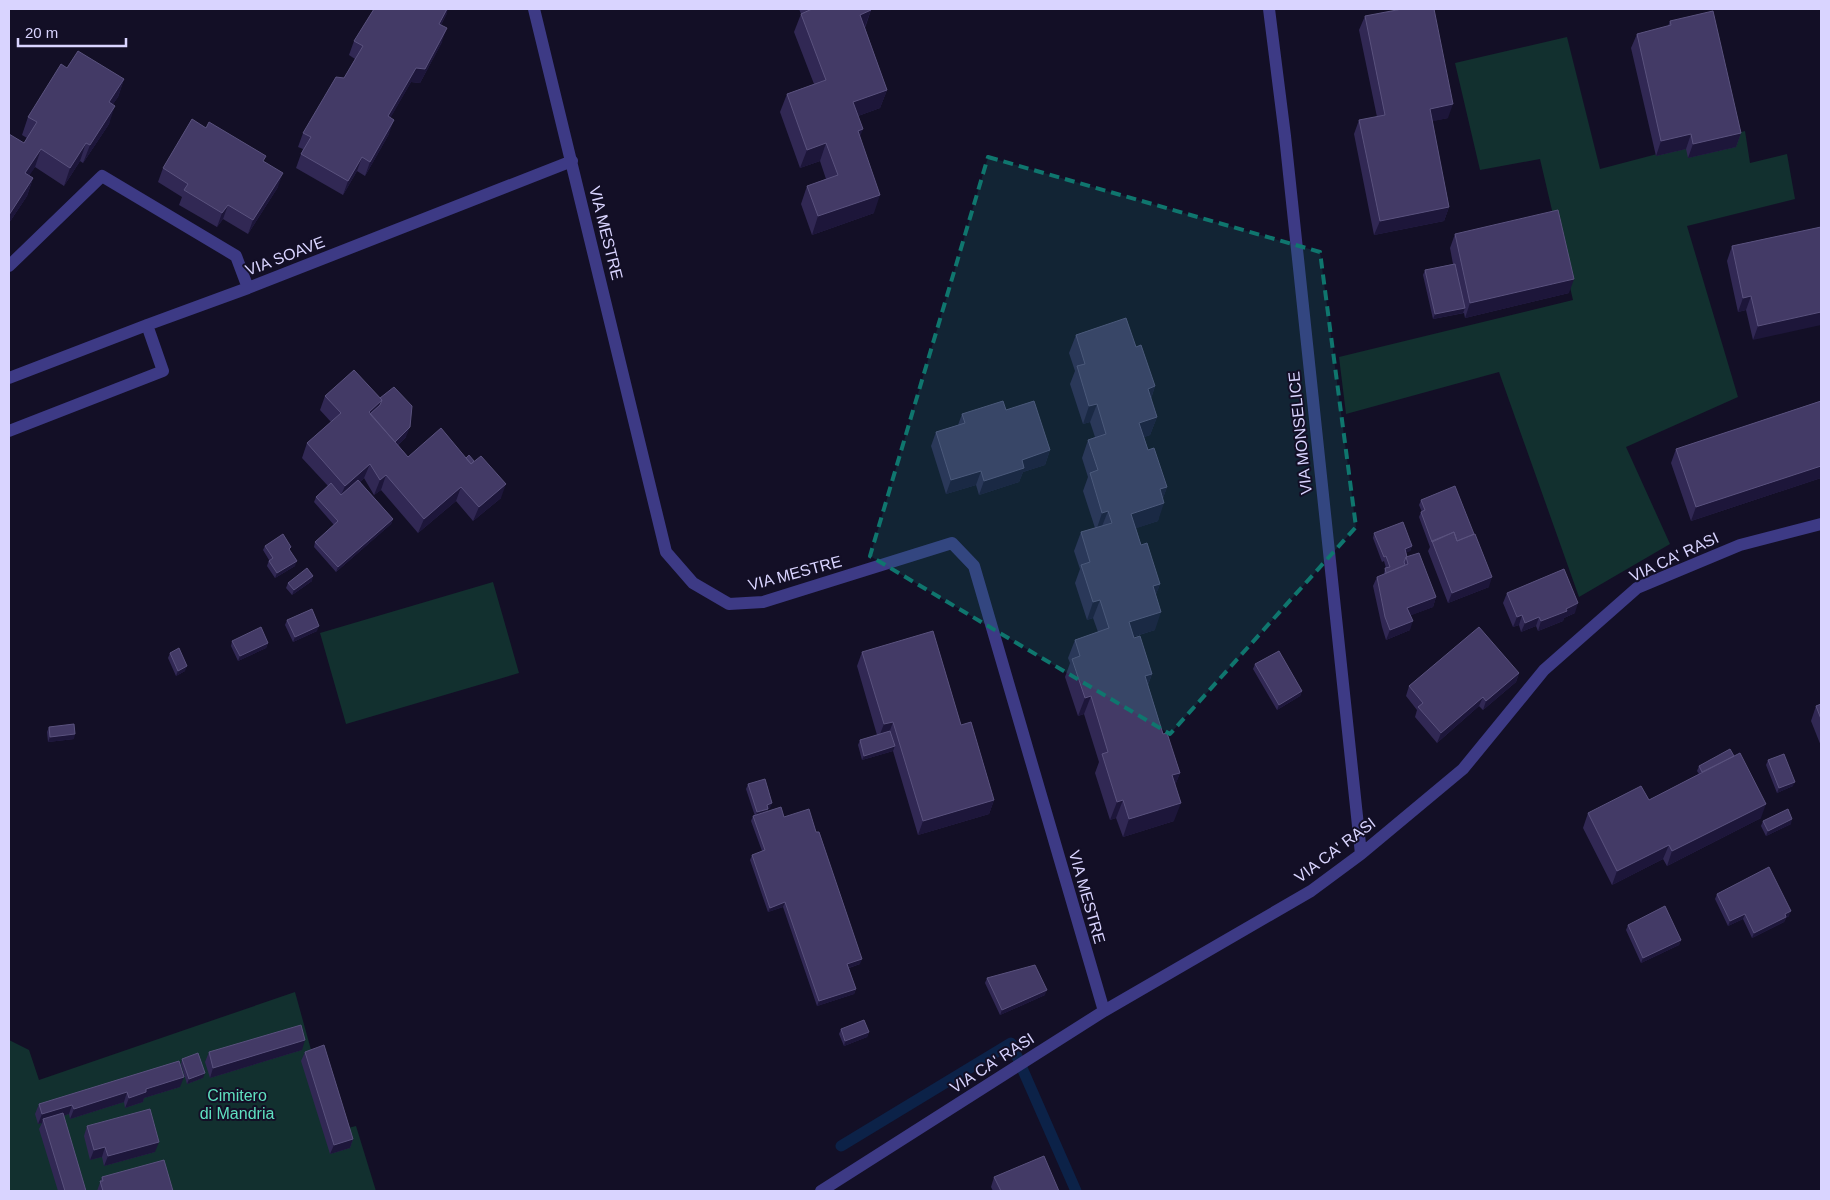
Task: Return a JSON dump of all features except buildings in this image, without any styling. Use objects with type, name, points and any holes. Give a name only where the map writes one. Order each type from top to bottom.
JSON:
[{"type":"street","name":"VIA MESTRE","points":[[534,9],[666,552],[693,583],[729,604],[763,602],[952,543],[974,566],[1104,1011]]},
{"type":"street","name":"VIA MONSELICE","points":[[1269,9],[1286,146],[1361,854]]},
{"type":"street","name":"VIA SOAVE","points":[[9,378],[248,288],[572,161]]},
{"type":"street","points":[[9,266],[102,176],[236,256],[248,288]]},
{"type":"street","points":[[9,431],[163,371],[147,325]]},
{"type":"street","name":"VIA CA' RASI","points":[[821,1191],[840,1186],[1104,1011],[1311,890],[1361,854],[1463,769],[1544,670],[1637,588],[1740,545],[1821,524]]},
{"type":"highlighted area","points":[[988,157],[1320,252],[1356,527],[1170,734],[870,556]]},
{"type":"green space","points":[[1567,37],[1600,169],[1745,131],[1750,163],[1787,154],[1795,199],[1687,226],[1738,397],[1626,447],[1670,544],[1579,597],[1499,372],[1346,414],[1339,357],[1573,300],[1540,159],[1480,170],[1455,63]]},
{"type":"green space","points":[[493,582],[519,673],[346,724],[320,633]]},
{"type":"green space","name":"Cimitero di Mandria","points":[[295,992],[313,1057],[344,1129],[356,1126],[376,1191],[9,1191],[9,1040],[29,1050],[39,1080]]},
{"type":"waterway","points":[[841,1146],[1011,1043],[1076,1191]]}]
